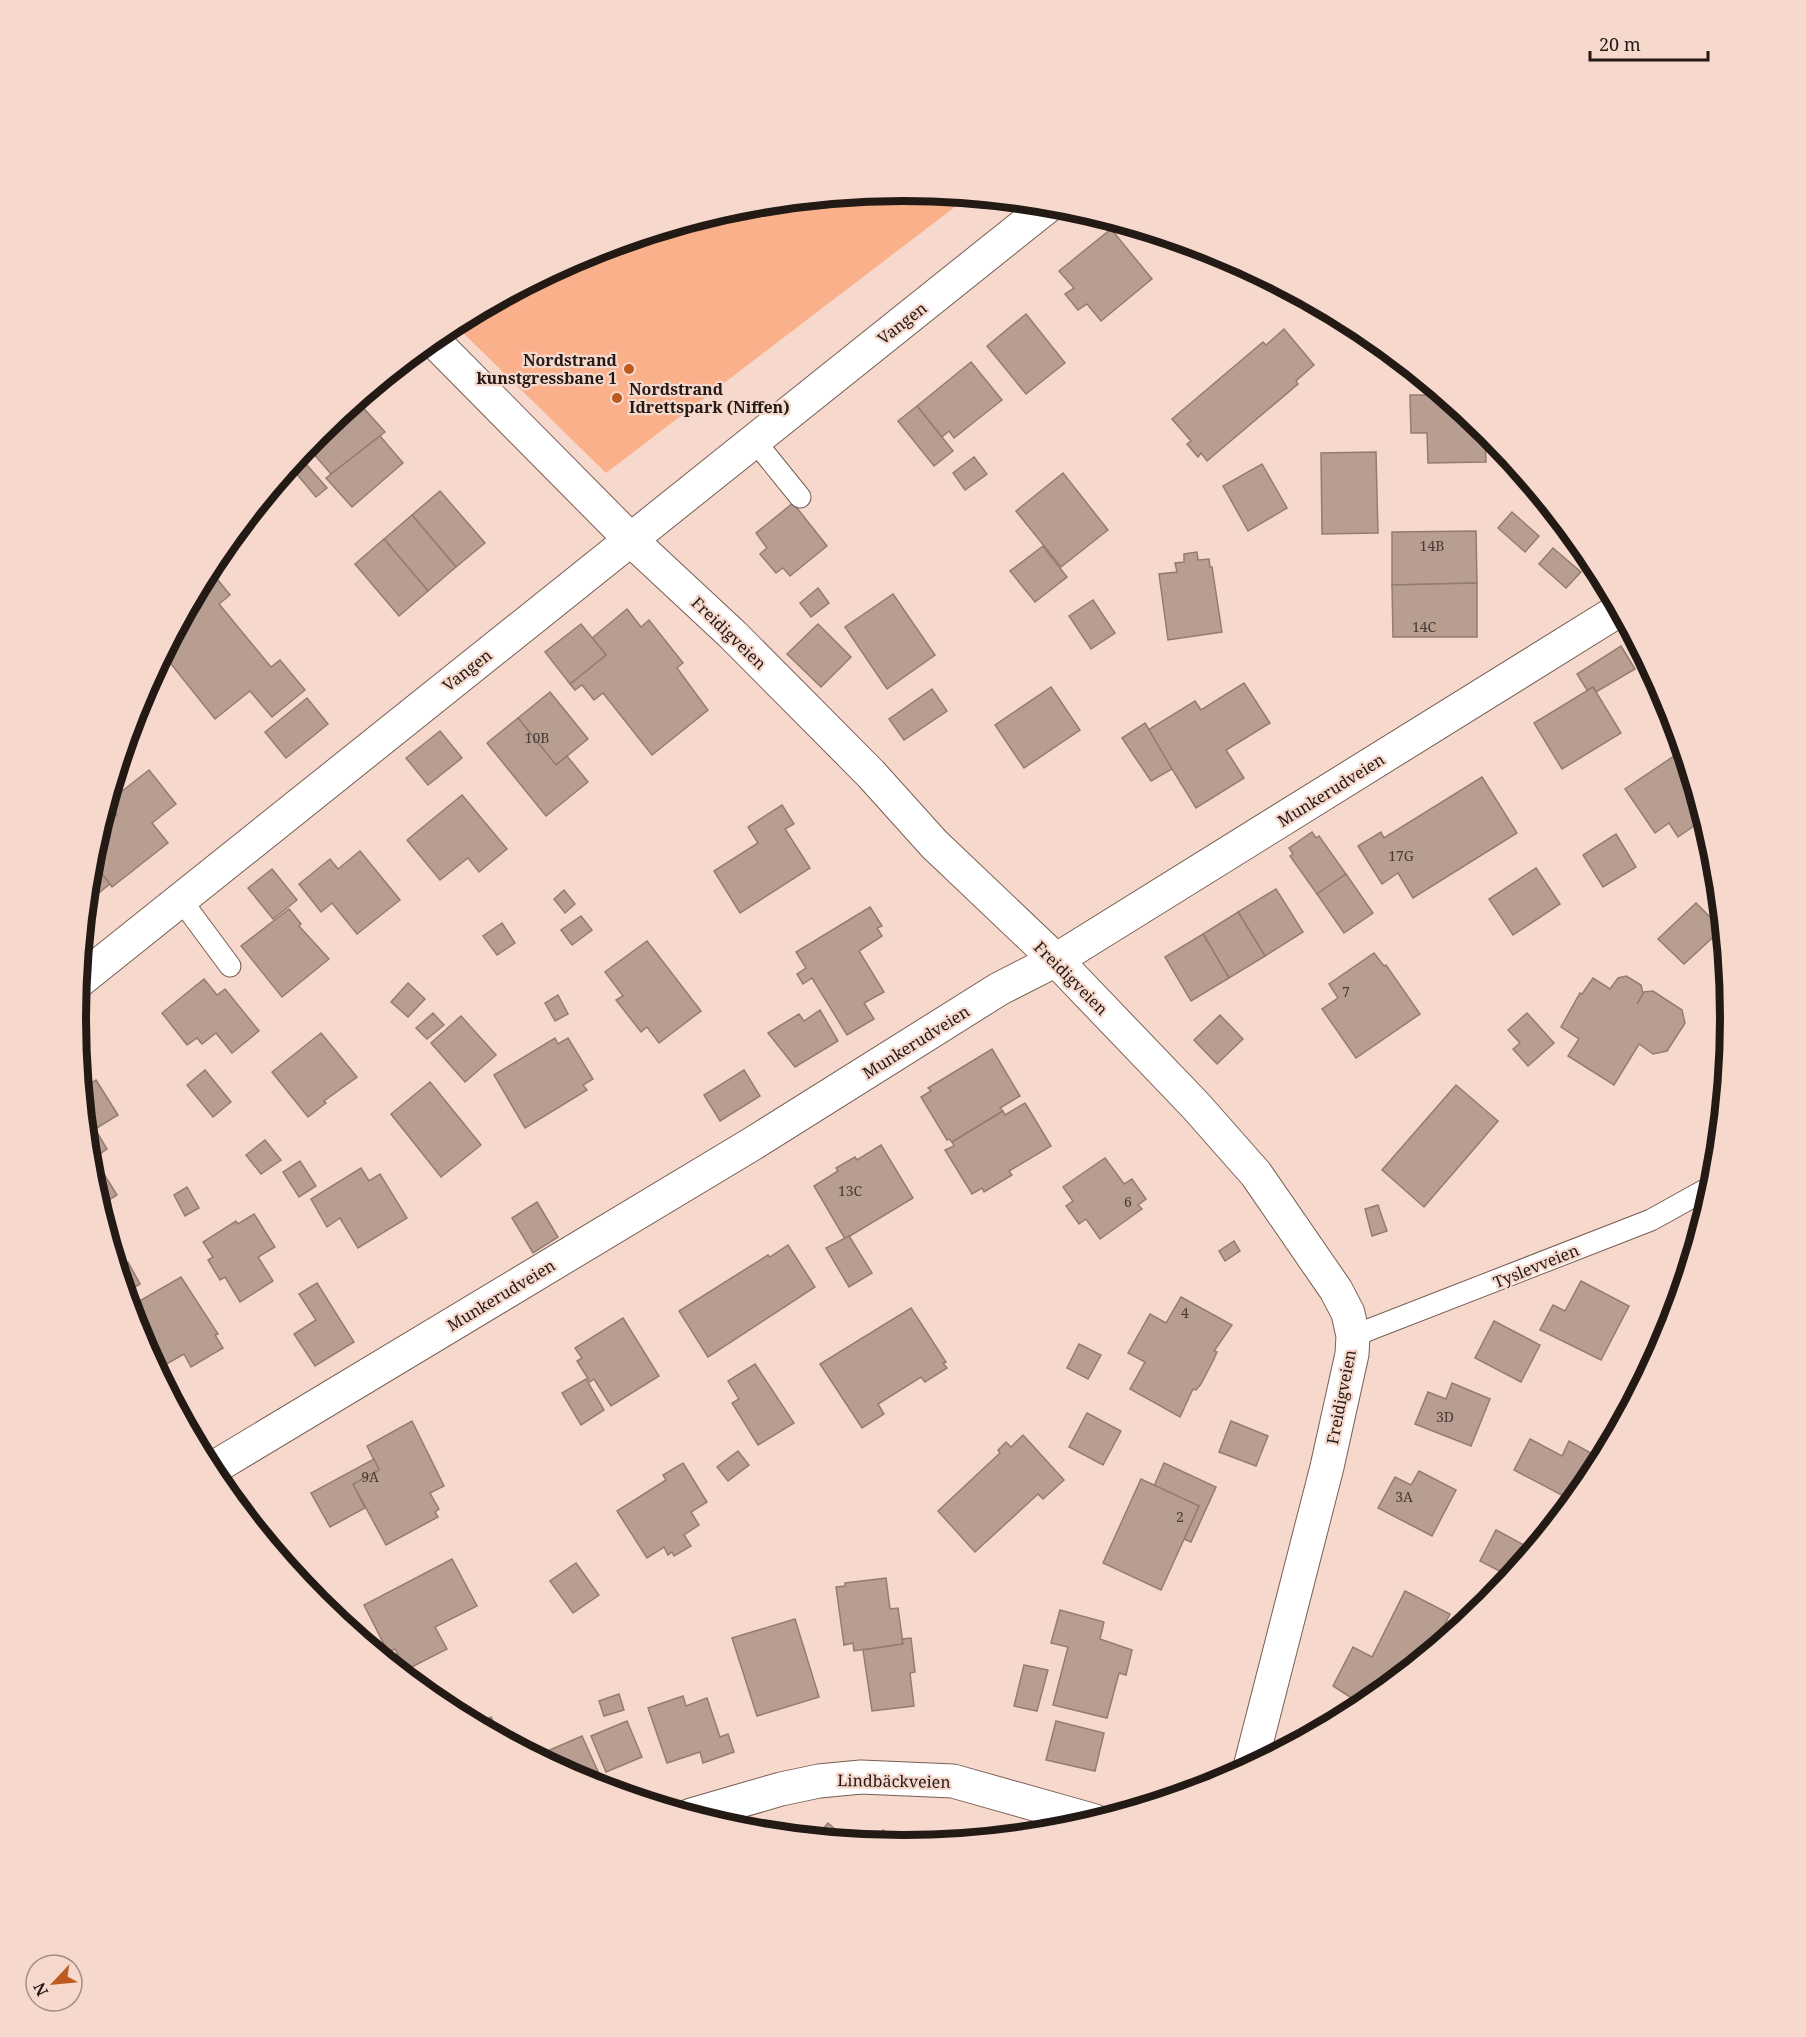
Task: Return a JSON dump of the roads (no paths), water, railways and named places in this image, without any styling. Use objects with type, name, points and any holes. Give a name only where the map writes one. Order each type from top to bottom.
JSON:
[{"type":"street","name":"Vangen","points":[[87,975],[1039,213]]},
{"type":"street","name":"Freidigveien","points":[[439,346],[631,540],[733,635],[871,774],[934,844],[1056,960],[1256,1174],[1336,1290],[1348,1313],[1353,1336],[1352,1354],[1327,1467],[1252,1758]]},
{"type":"street","name":"Munkerudveien","points":[[218,1465],[769,1134],[999,989],[1056,960],[1613,614]]},
{"type":"street","name":"Lindbäckveien","points":[[704,1811],[780,1789],[819,1781],[861,1777],[953,1781],[1078,1816]]},
{"type":"lane","points":[[754,440],[800,497]]},
{"type":"lane","points":[[182,900],[230,966]]},
{"type":"lane","name":"Tyslevveien","points":[[1353,1336],[1641,1224],[1702,1193]]},
{"type":"place","name":"Nordstrand kunstgressbane 1","points":[[629,369]]},
{"type":"place","name":"Nordstrand Idrettspark (Niffen)","points":[[617,398]]}]
